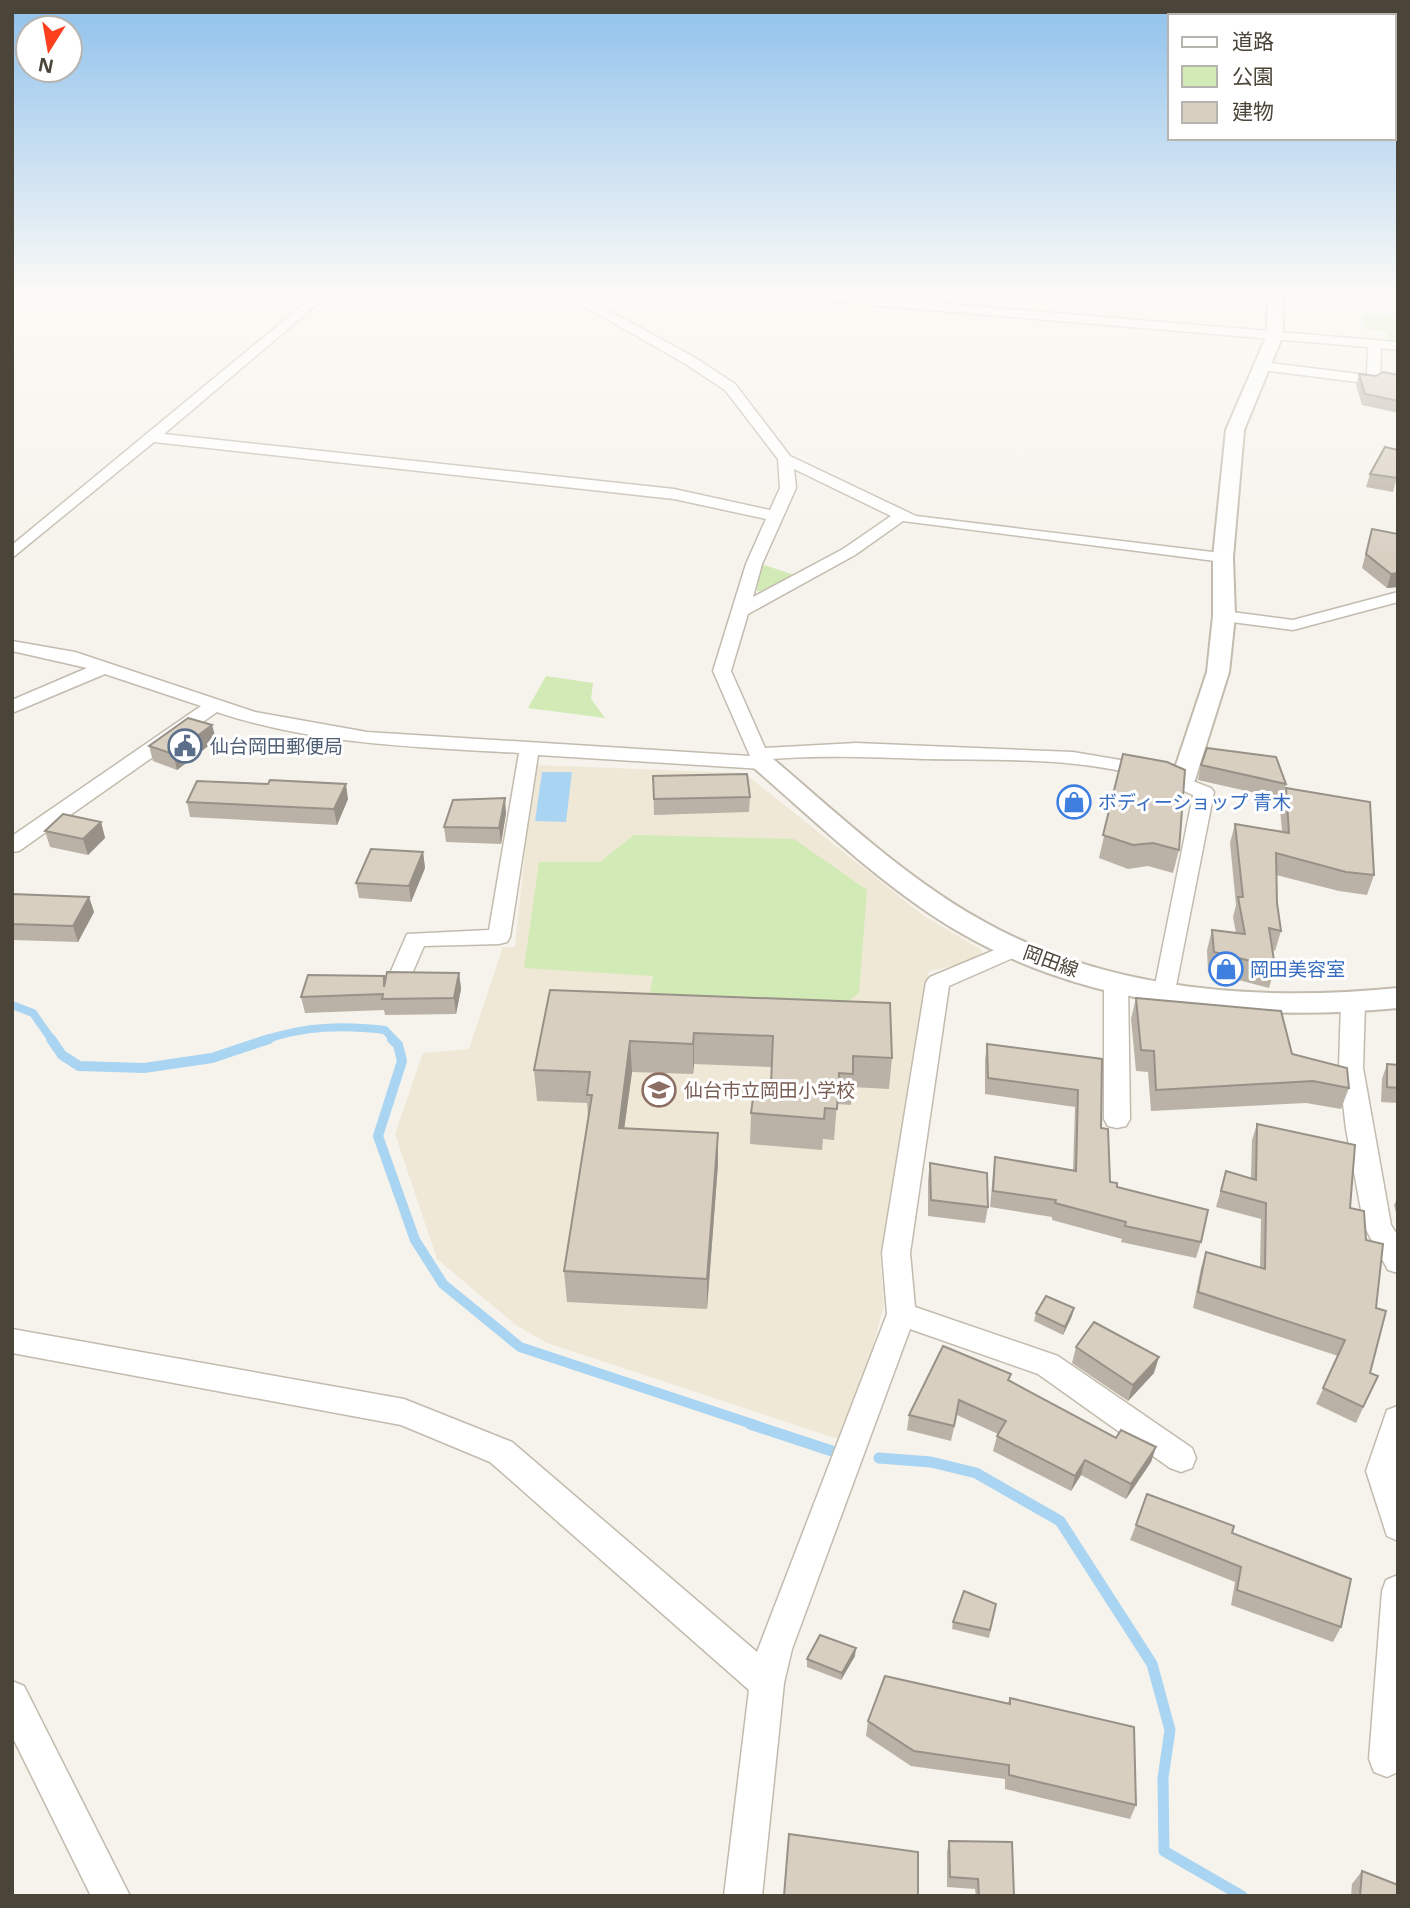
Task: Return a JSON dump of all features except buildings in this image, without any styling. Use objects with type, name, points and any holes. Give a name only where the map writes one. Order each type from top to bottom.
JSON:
[{"type":"street","points":[[12,553],[216,383]]},
{"type":"street","points":[[724,383],[785,459],[913,520],[1223,557]]},
{"type":"street","points":[[1183,780],[1218,671],[1224,616],[1223,557],[1236,430],[1255,383]]},
{"type":"street","points":[[151,437],[674,494],[775,516]]},
{"type":"street","points":[[761,758],[726,687],[722,671],[754,564],[788,488],[785,459]]},
{"type":"street","points":[[740,611],[849,552],[902,515]]},
{"type":"street","points":[[1224,616],[1293,625],[1398,597]]},
{"type":"street","points":[[12,646],[69,656],[251,717],[367,738],[529,750],[761,758],[853,749],[935,754],[1022,753],[1106,763],[1183,780],[1203,792],[1165,995]]},
{"type":"street","points":[[12,707],[103,668]]},
{"type":"street","points":[[12,846],[215,705]]},
{"type":"street","points":[[400,978],[415,939],[499,937],[529,750]]},
{"type":"street","name":"岡田線","points":[[761,758],[901,879],[960,920],[1016,948],[1116,984],[1165,995],[1263,1005],[1353,1003],[1398,998]]},
{"type":"street","points":[[743,1896],[767,1683],[775,1649],[901,1314],[896,1254],[938,982],[1016,948]]},
{"type":"street","points":[[1116,984],[1116,1119]]},
{"type":"street","points":[[1353,1003],[1351,1068],[1359,1129],[1378,1226],[1398,1262]]},
{"type":"street","points":[[901,1314],[1048,1365],[1181,1458]]},
{"type":"street","points":[[12,1341],[404,1412],[501,1452],[767,1683]]},
{"type":"street","points":[[1398,1419],[1382,1471],[1398,1526]]},
{"type":"street","points":[[1387,1759],[1398,1591]]},
{"type":"street","points":[[12,1698],[111,1896]]},
{"type":"shaded area","name":"仙台市立岡田小学校","points":[[534,765],[744,773],[924,916],[982,950],[981,960],[929,971],[880,1255],[884,1305],[847,1442],[547,1343],[516,1325],[437,1259],[395,1134],[423,1053],[469,1049],[503,947],[515,947]]},
{"type":"green space","points":[[761,564],[797,576],[767,592],[757,591]]},
{"type":"green space","points":[[546,676],[593,683],[591,699],[605,718],[528,708]]},
{"type":"green space","points":[[634,835],[794,839],[867,890],[859,993],[845,1004],[650,993],[653,976],[524,968],[539,862],[600,862]]},
{"type":"water","points":[[542,772],[572,772],[566,822],[535,821]]},
{"type":"waterway","points":[[12,1005],[33,1013],[52,1040]]},
{"type":"waterway","points":[[264,1040],[309,1029],[339,1027],[385,1030],[394,1040]]},
{"type":"waterway","points":[[51,1039],[62,1055],[79,1066],[144,1068],[212,1058],[269,1039]]},
{"type":"waterway","points":[[392,1039],[398,1045],[402,1061],[378,1136],[415,1240],[443,1284],[520,1347],[755,1425]]},
{"type":"waterway","points":[[750,1424],[832,1451]]},
{"type":"waterway","points":[[879,1458],[931,1462],[976,1473],[1060,1521],[1152,1664],[1170,1730],[1163,1778],[1164,1851],[1242,1896]]},
{"type":"place","name":"仙台岡田郵便局","points":[[185,746]]},
{"type":"place","name":"ボディーショップ 青木","points":[[1074,802]]},
{"type":"place","name":"岡田美容室","points":[[1226,969]]},
{"type":"place","name":"仙台市立岡田小学校","points":[[659,1090]]}]
